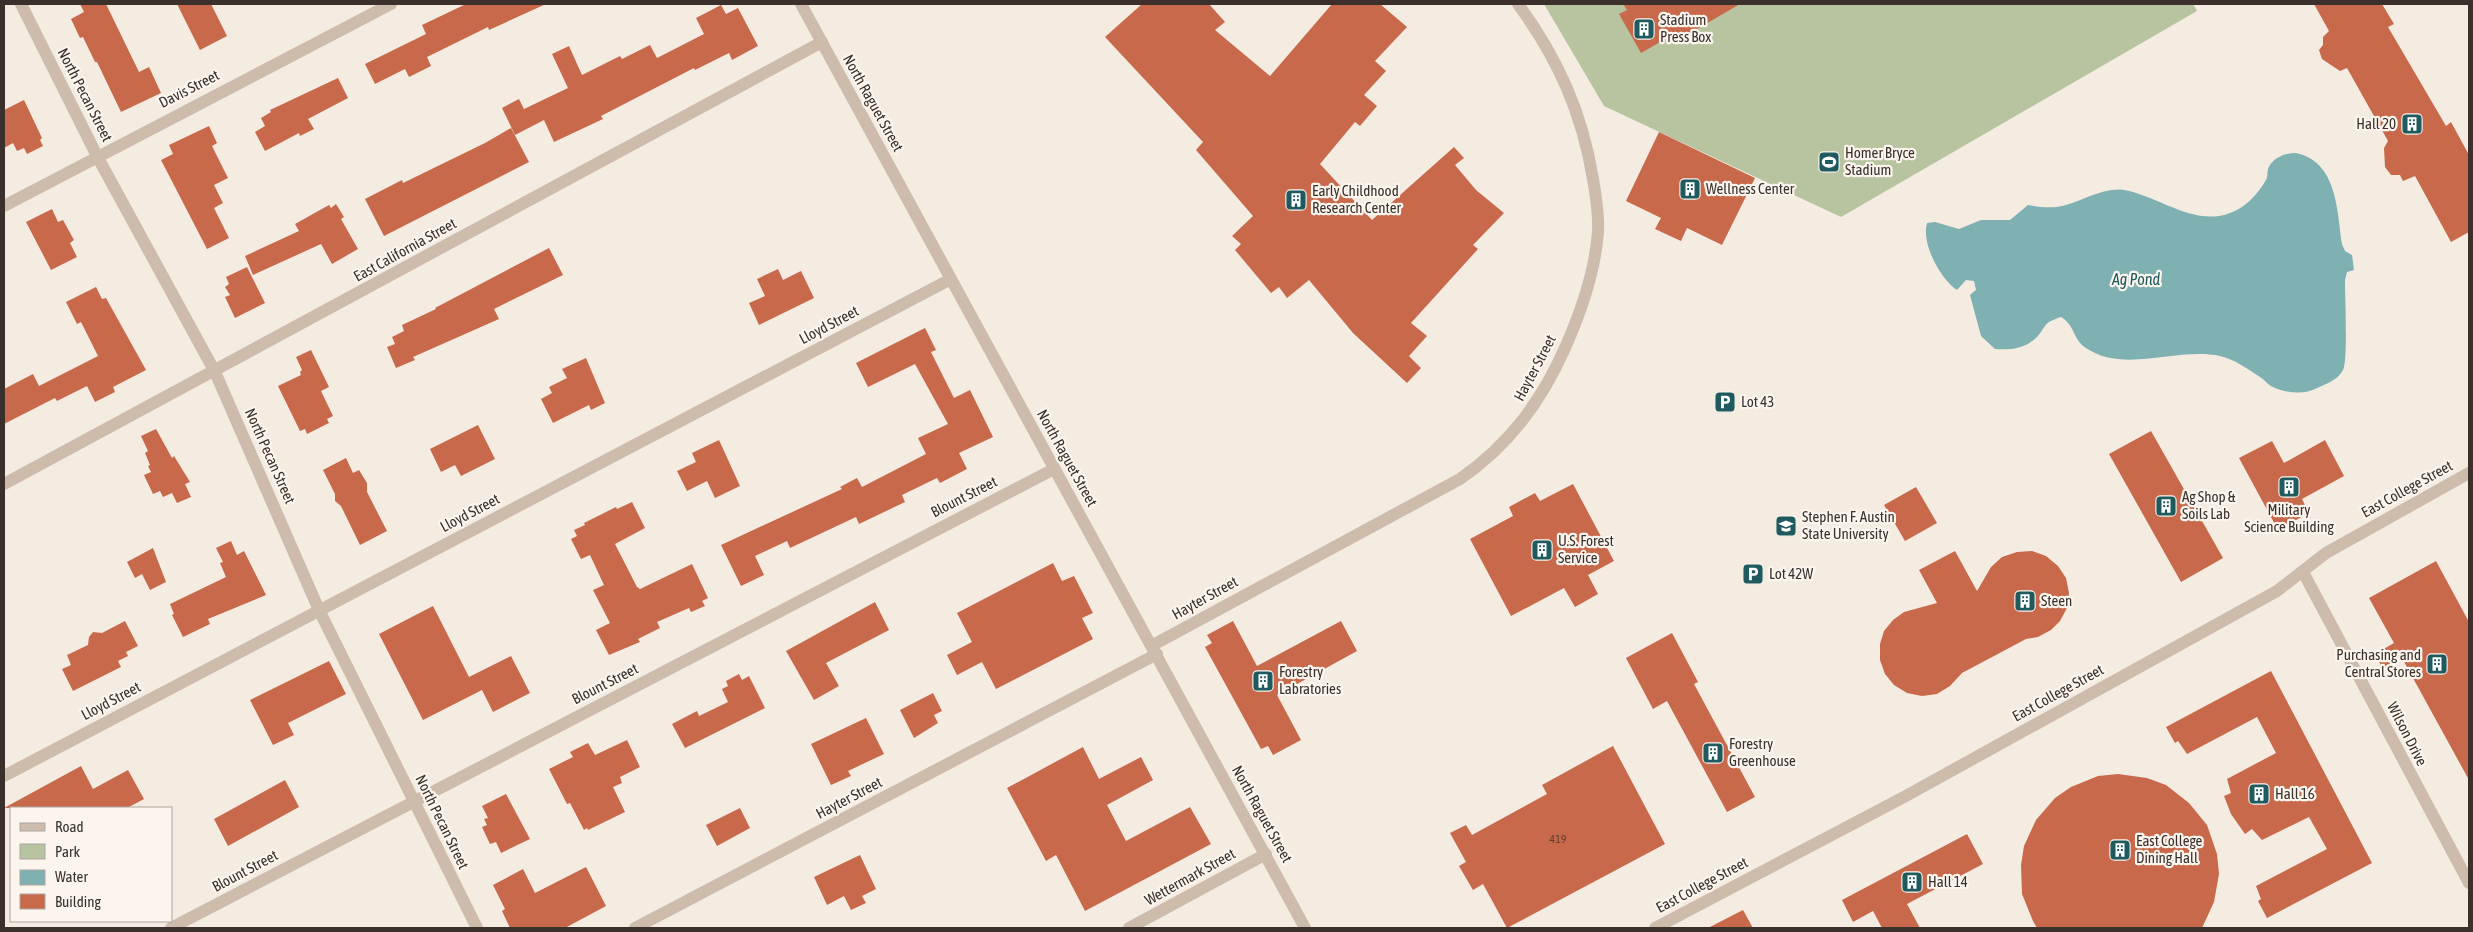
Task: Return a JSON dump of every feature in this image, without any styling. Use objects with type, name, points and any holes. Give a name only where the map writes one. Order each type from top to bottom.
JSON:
[{"type":"street","name":"North Pecan Street","points":[[21,4],[97,156],[215,372],[319,610],[476,928]]},
{"type":"street","name":"Davis Street","points":[[4,206],[391,4]]},
{"type":"street","name":"North Raguet Street","points":[[802,4],[1306,928]]},
{"type":"street","name":"Hayter Street","points":[[634,928],[1155,649],[1460,479],[1492,456],[1538,402],[1549,382],[1572,331],[1586,293],[1597,245],[1597,213],[1590,164],[1578,113],[1558,68],[1518,4]]},
{"type":"street","name":"East California Street","points":[[4,484],[215,372],[822,42]]},
{"type":"street","name":"Lloyd Street","points":[[4,776],[951,279]]},
{"type":"street","name":"Blount Street","points":[[171,928],[1054,469]]},
{"type":"street","name":"East College Street","points":[[1655,928],[1912,792],[2277,591],[2304,572],[2326,553],[2469,473]]},
{"type":"street","name":"Wilson Drive","points":[[2304,572],[2469,883]]},
{"type":"street","name":"Wettermark Street","points":[[1129,928],[1266,854]]},
{"type":"green space","name":"Homer Bryce Stadium","points":[[1544,4],[2193,4],[2197,11],[1841,217],[1604,106]]},
{"type":"water","name":"Ag Pond","points":[[2296,153],[2310,158],[2320,166],[2327,177],[2336,202],[2342,244],[2345,251],[2352,255],[2354,270],[2347,272],[2345,280],[2346,342],[2343,370],[2334,380],[2310,391],[2293,392],[2276,388],[2241,365],[2220,356],[2203,354],[2134,360],[2117,359],[2101,355],[2082,345],[2066,320],[2061,317],[2048,323],[2037,337],[2028,344],[2012,349],[1995,349],[1981,336],[1970,295],[1976,290],[1974,281],[1966,280],[1957,290],[1944,278],[1929,250],[1926,231],[1927,223],[1935,222],[1959,229],[1981,220],[2010,220],[2028,205],[2057,207],[2109,190],[2124,190],[2137,193],[2177,209],[2203,216],[2217,216],[2230,213],[2246,204],[2255,195],[2267,179],[2268,169],[2276,159],[2283,155]]},
{"type":"building","points":[[80,4],[106,4],[139,72],[149,67],[161,93],[121,112],[97,62],[95,62],[83,37],[80,38],[71,19],[84,12]]},
{"type":"building","points":[[177,4],[211,4],[227,36],[200,50]]},
{"type":"building","points":[[466,4],[546,4],[489,30],[488,27],[427,57],[431,66],[409,77],[405,69],[375,84],[365,64],[426,34],[422,25]]},
{"type":"building","name":"Early Childhood Research Center","points":[[1142,4],[1209,4],[1225,22],[1215,30],[1270,76],[1332,4],[1380,4],[1407,27],[1375,61],[1386,71],[1364,95],[1377,106],[1360,126],[1355,122],[1320,164],[1372,220],[1454,147],[1464,158],[1455,165],[1476,190],[1504,213],[1473,245],[1478,249],[1411,323],[1427,336],[1409,356],[1421,368],[1407,383],[1353,333],[1309,280],[1287,298],[1279,287],[1271,293],[1235,250],[1241,244],[1232,236],[1253,216],[1196,150],[1203,142],[1105,37]]},
{"type":"building","points":[[1623,4],[1740,4],[1673,43],[1669,37],[1641,53],[1619,14],[1627,10]]},
{"type":"building","name":"Hall 20","points":[[2314,4],[2382,4],[2394,24],[2388,27],[2446,126],[2451,122],[2469,155],[2469,232],[2451,242],[2415,176],[2403,181],[2400,175],[2391,175],[2385,167],[2384,148],[2388,141],[2347,68],[2340,71],[2322,59],[2319,50],[2323,45],[2323,37],[2329,31]]},
{"type":"building","points":[[721,5],[726,14],[738,8],[758,46],[732,60],[729,53],[695,70],[694,68],[601,116],[603,119],[554,142],[544,120],[515,135],[502,108],[519,99],[524,109],[568,88],[552,54],[569,46],[582,75],[620,56],[622,59],[650,45],[657,58],[704,34],[696,18]]},
{"type":"building","points":[[338,78],[348,98],[308,119],[314,129],[300,136],[299,133],[265,151],[255,132],[265,126],[261,118],[271,112],[270,110]]},
{"type":"building","points":[[24,100],[42,138],[40,140],[43,146],[27,154],[24,148],[17,151],[13,143],[4,148],[4,110]]},
{"type":"building","points":[[209,126],[217,143],[212,146],[228,178],[214,185],[223,203],[214,208],[229,238],[207,249],[161,160],[173,154],[169,145]]},
{"type":"building","points":[[511,128],[529,162],[384,236],[365,199],[402,180],[403,183],[485,143]]},
{"type":"building","name":"Wellness Center","points":[[1659,132],[1755,178],[1722,245],[1687,228],[1681,241],[1655,229],[1661,218],[1626,201]]},
{"type":"building","points":[[336,204],[344,217],[341,219],[358,249],[332,264],[321,244],[253,275],[245,256],[299,231],[295,224],[329,205],[331,208]]},
{"type":"building","points":[[52,209],[58,222],[63,220],[74,240],[70,243],[77,257],[51,270],[26,222]]},
{"type":"building","points":[[549,248],[563,275],[494,309],[499,319],[413,357],[415,360],[396,368],[387,347],[395,344],[392,337],[404,331],[402,325],[436,309]]},
{"type":"building","points":[[247,267],[265,303],[235,318],[225,297],[230,295],[225,287],[229,284],[226,277]]},
{"type":"building","points":[[778,269],[783,280],[801,271],[814,298],[759,325],[749,303],[765,296],[757,279]]},
{"type":"building","points":[[96,287],[102,299],[106,298],[146,370],[113,387],[115,392],[95,402],[87,386],[57,401],[55,398],[4,424],[4,389],[33,374],[39,386],[98,356],[81,322],[77,324],[66,302]]},
{"type":"building","points":[[925,328],[936,350],[931,352],[954,398],[970,390],[993,437],[959,453],[967,469],[940,483],[937,478],[902,495],[905,502],[859,524],[856,517],[790,548],[787,541],[755,556],[764,575],[741,586],[721,545],[842,489],[840,487],[857,478],[862,487],[926,454],[918,438],[948,424],[915,364],[868,387],[856,363]]},
{"type":"building","points":[[311,350],[329,387],[321,391],[333,416],[327,419],[329,423],[307,434],[305,429],[300,431],[278,386],[301,375],[300,372],[302,370],[296,357]]},
{"type":"building","points":[[586,358],[605,403],[591,410],[589,405],[553,423],[541,399],[552,393],[549,387],[567,378],[562,369]]},
{"type":"building","points":[[478,425],[495,459],[461,476],[455,465],[441,472],[430,449]]},
{"type":"building","points":[[156,429],[172,458],[174,456],[190,482],[185,484],[191,497],[177,503],[172,493],[163,497],[160,491],[153,494],[144,475],[151,472],[145,453],[148,451],[141,436]]},
{"type":"building","name":"Ag Shop & Soils Lab","points":[[2151,431],[2223,558],[2181,582],[2109,454]]},
{"type":"building","points":[[719,440],[740,486],[715,498],[707,481],[687,491],[677,471],[696,462],[692,453]]},
{"type":"building","name":"Military Science Building","points":[[2325,440],[2344,476],[2302,499],[2309,513],[2278,530],[2239,458],[2272,441],[2284,463]]},
{"type":"building","points":[[346,458],[353,473],[359,470],[367,483],[367,492],[387,531],[360,545],[341,506],[335,501],[335,494],[323,470]]},
{"type":"building","name":"U.S. Forest Service","points":[[1573,484],[1614,561],[1588,575],[1598,594],[1575,607],[1564,588],[1511,616],[1470,539],[1513,516],[1509,507],[1535,493],[1540,501]]},
{"type":"building","points":[[1916,487],[1937,523],[1905,541],[1884,505]]},
{"type":"building","points":[[632,502],[645,528],[615,544],[637,587],[640,589],[692,564],[708,598],[702,601],[705,606],[691,612],[689,608],[657,622],[660,628],[638,639],[640,642],[609,655],[596,630],[610,623],[593,590],[604,585],[590,555],[581,559],[571,539],[577,536],[574,530],[585,525],[584,523],[616,507],[617,509]]},
{"type":"building","points":[[231,541],[237,555],[244,551],[266,595],[208,619],[210,624],[183,637],[172,615],[174,614],[170,604],[226,577],[220,563],[223,562],[216,548]]},
{"type":"building","points":[[153,548],[166,582],[150,590],[142,574],[135,578],[127,562]]},
{"type":"building","points":[[1955,551],[1977,591],[1991,567],[2002,557],[2017,552],[2032,551],[2046,556],[2058,566],[2066,578],[2069,593],[2067,608],[2060,621],[2051,630],[2038,637],[2026,639],[1962,673],[1950,686],[1937,694],[1922,696],[1907,693],[1894,685],[1885,674],[1880,660],[1880,644],[1884,631],[1893,620],[1904,612],[1937,603],[1919,570]]},
{"type":"building","name":"Purchasing and Central Stores","points":[[2436,561],[2469,622],[2469,780],[2402,658],[2383,669],[2375,654],[2394,643],[2369,598]]},
{"type":"building","points":[[1053,563],[1062,581],[1074,576],[1093,613],[1082,618],[1093,639],[996,689],[982,662],[957,675],[947,655],[972,642],[957,613]]},
{"type":"building","points":[[875,602],[889,630],[826,663],[839,686],[814,700],[786,651]]},
{"type":"building","points":[[433,606],[469,677],[511,656],[530,693],[493,712],[482,690],[423,720],[379,634]]},
{"type":"building","points":[[125,621],[138,646],[126,652],[128,656],[118,661],[121,667],[73,691],[62,669],[71,665],[67,655],[88,645],[89,637],[93,632],[102,633]]},
{"type":"building","name":"Forestry Labratories","points":[[1233,621],[1257,666],[1341,621],[1357,651],[1277,695],[1301,740],[1273,755],[1268,746],[1261,749],[1205,647],[1212,643],[1207,635]]},
{"type":"building","name":"Forestry Greenhouse","points":[[1672,633],[1698,682],[1694,684],[1755,797],[1727,812],[1667,701],[1653,709],[1626,658]]},
{"type":"building","points":[[329,661],[346,694],[288,723],[294,735],[273,745],[250,700]]},
{"type":"building","name":"Hall 16","points":[[2271,671],[2372,863],[2267,918],[2258,901],[2261,899],[2256,886],[2327,849],[2309,817],[2262,840],[2252,829],[2245,834],[2231,814],[2224,796],[2231,793],[2227,779],[2276,753],[2257,717],[2187,754],[2178,741],[2175,743],[2166,727]]},
{"type":"building","points":[[739,674],[742,680],[749,676],[765,708],[685,748],[672,724],[697,711],[699,716],[728,702],[722,689],[728,686],[726,681]]},
{"type":"building","points":[[933,693],[942,711],[934,715],[938,723],[914,738],[900,710]]},
{"type":"building","points":[[866,718],[884,754],[848,771],[851,776],[831,785],[811,744]]},
{"type":"building","points":[[627,740],[640,767],[620,777],[622,783],[613,787],[625,812],[588,830],[587,828],[584,830],[570,803],[567,804],[549,769],[573,757],[570,752],[588,743],[595,755]]},
{"type":"building","points":[[1613,746],[1665,844],[1507,928],[1483,884],[1473,890],[1459,866],[1466,862],[1450,833],[1466,825],[1472,835],[1547,794],[1542,785]]},
{"type":"building","points":[[1083,747],[1099,779],[1141,757],[1153,780],[1107,805],[1126,841],[1190,807],[1211,844],[1085,911],[1056,855],[1046,861],[1007,788]]},
{"type":"building","points":[[81,766],[93,789],[128,770],[144,799],[129,807],[4,808]]},
{"type":"building","name":"East College Dining Hall","points":[[2118,774],[2147,778],[2166,785],[2189,803],[2207,825],[2217,854],[2219,874],[2214,902],[2202,928],[2037,928],[2033,921],[2022,894],[2021,865],[2024,846],[2036,820],[2055,798],[2071,787],[2098,776]]},
{"type":"building","points":[[285,780],[299,807],[228,846],[214,819]]},
{"type":"building","points":[[506,794],[530,839],[501,853],[496,842],[490,844],[482,827],[487,825],[484,819],[488,818],[482,806]]},
{"type":"building","points":[[740,808],[750,828],[717,846],[706,825]]},
{"type":"building","name":"Hall 14","points":[[1967,834],[1983,864],[1907,904],[1920,928],[1882,928],[1873,911],[1853,922],[1842,900]]},
{"type":"building","points":[[860,855],[876,889],[862,896],[866,903],[851,910],[844,896],[827,905],[814,877]]},
{"type":"building","points":[[586,867],[606,906],[565,928],[510,928],[502,911],[505,909],[493,885],[523,869],[535,893]]},
{"type":"building","points":[[1743,910],[1753,928],[1708,928]]},
{"type":"place","name":"Stadium Press Box","points":[[1644,29]]},
{"type":"place","name":"Hall 20","points":[[2412,124]]},
{"type":"place","name":"Homer Bryce Stadium","points":[[1829,162]]},
{"type":"place","name":"Wellness Center","points":[[1690,189]]},
{"type":"place","name":"Early Childhood Research Center","points":[[1296,200]]},
{"type":"place","name":"Lot 43","points":[[1725,402]]},
{"type":"place","name":"Military Science Building","points":[[2289,487]]},
{"type":"place","name":"Ag Shop & Soils Lab","points":[[2166,506]]},
{"type":"place","name":"Stephen F. Austin State University","points":[[1786,526]]},
{"type":"place","name":"U.S. Forest Service","points":[[1542,550]]},
{"type":"place","name":"Lot 42W","points":[[1753,574]]},
{"type":"place","name":"Steen","points":[[2025,601]]},
{"type":"place","name":"Purchasing and Central Stores","points":[[2437,664]]},
{"type":"place","name":"Forestry Labratories","points":[[1263,681]]},
{"type":"place","name":"Forestry Greenhouse","points":[[1713,753]]},
{"type":"place","name":"Hall 16","points":[[2259,794]]},
{"type":"place","name":"East College Dining Hall","points":[[2120,850]]},
{"type":"place","name":"Hall 14","points":[[1912,882]]}]
